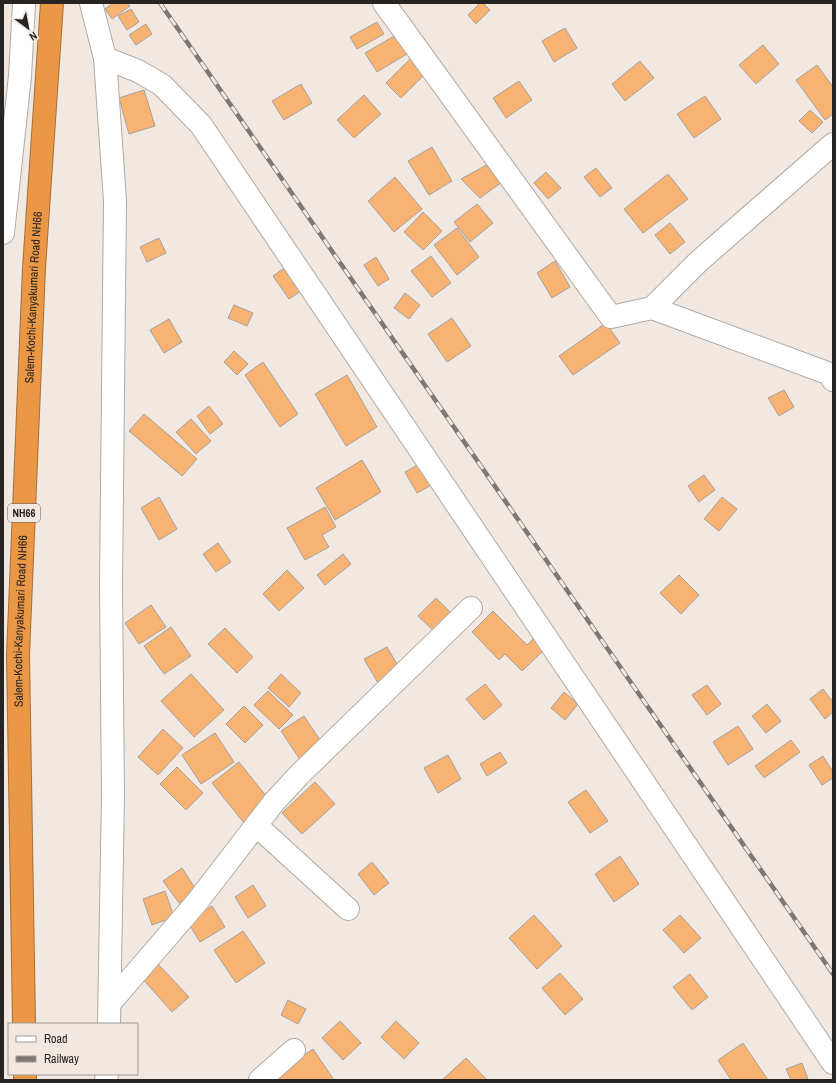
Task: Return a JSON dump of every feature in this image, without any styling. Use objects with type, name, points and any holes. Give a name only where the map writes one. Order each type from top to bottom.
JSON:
[{"type":"highway","name":"Salem-Kochi-Kanyakumari Road NH66","points":[[24,1023],[18,655],[34,268],[52,3]]},
{"type":"street","points":[[3,233],[20,76],[24,3]]},
{"type":"street","points":[[91,3],[105,58],[115,201],[110,585],[113,795],[110,1013]]},
{"type":"street","points":[[384,3],[611,318],[652,308],[700,261],[833,144]]},
{"type":"street","points":[[105,58],[138,71],[162,85],[201,125],[833,1063]]},
{"type":"street","points":[[652,308],[832,375]]},
{"type":"street","points":[[110,1013],[274,802],[299,775],[471,608]]},
{"type":"street","points":[[256,825],[348,909]]},
{"type":"street","points":[[260,1080],[294,1050]]},
{"type":"building","points":[[113,3],[127,3],[130,6],[112,19],[105,9]]},
{"type":"building","points":[[480,3],[483,3],[490,10],[476,24],[468,15]]},
{"type":"building","points":[[131,9],[139,22],[127,30],[118,16]]},
{"type":"building","points":[[377,22],[384,34],[357,49],[350,37]]},
{"type":"building","points":[[146,24],[152,34],[136,45],[129,35]]},
{"type":"building","points":[[565,28],[577,48],[554,62],[542,41]]},
{"type":"building","points":[[396,35],[407,54],[377,72],[365,53]]},
{"type":"building","points":[[763,45],[779,64],[756,84],[739,65]]},
{"type":"building","points":[[412,57],[427,72],[401,98],[386,83]]},
{"type":"building","points":[[640,61],[654,78],[625,101],[612,84]]},
{"type":"building","points":[[817,65],[833,87],[833,114],[825,120],[796,80]]},
{"type":"building","points":[[519,81],[532,100],[506,118],[493,98]]},
{"type":"building","points":[[301,84],[312,103],[284,120],[272,101]]},
{"type":"building","points":[[144,90],[155,126],[129,134],[119,98]]},
{"type":"building","points":[[364,95],[381,114],[354,138],[337,120]]},
{"type":"building","points":[[705,96],[721,119],[694,138],[677,114]]},
{"type":"building","points":[[810,110],[823,122],[812,133],[799,121]]},
{"type":"building","points":[[432,147],[452,181],[429,195],[408,161]]},
{"type":"building","points":[[490,163],[502,182],[480,198],[461,179]]},
{"type":"building","points":[[596,168],[612,188],[600,197],[584,177]]},
{"type":"building","points":[[546,172],[561,188],[548,199],[534,183]]},
{"type":"building","points":[[668,174],[688,199],[643,233],[624,209]]},
{"type":"building","points":[[395,177],[422,209],[394,232],[368,201]]},
{"type":"building","points":[[477,204],[493,223],[470,242],[454,222]]},
{"type":"building","points":[[423,212],[442,231],[423,250],[404,232]]},
{"type":"building","points":[[670,223],[685,242],[670,254],[655,235]]},
{"type":"building","points":[[457,228],[479,257],[457,275],[434,245]]},
{"type":"building","points":[[159,238],[166,253],[147,262],[140,247]]},
{"type":"building","points":[[431,256],[451,283],[432,297],[411,271]]},
{"type":"building","points":[[376,257],[389,279],[378,286],[364,265]]},
{"type":"building","points":[[555,261],[570,287],[552,298],[537,273]]},
{"type":"building","points":[[287,266],[304,289],[289,299],[273,276]]},
{"type":"building","points":[[405,293],[420,305],[409,319],[394,308]]},
{"type":"building","points":[[234,305],[253,313],[247,326],[228,318]]},
{"type":"building","points":[[452,318],[471,346],[447,362],[428,334]]},
{"type":"building","points":[[169,319],[182,342],[164,353],[150,330]]},
{"type":"building","points":[[606,323],[620,343],[573,375],[559,356]]},
{"type":"building","points":[[234,351],[248,364],[237,375],[224,362]]},
{"type":"building","points":[[263,362],[298,414],[280,427],[245,375]]},
{"type":"building","points":[[347,375],[377,427],[346,446],[315,394]]},
{"type":"building","points":[[784,390],[794,407],[779,416],[768,398]]},
{"type":"building","points":[[209,406],[223,424],[210,434],[197,416]]},
{"type":"building","points":[[144,414],[197,459],[182,476],[129,431]]},
{"type":"building","points":[[191,419],[211,441],[196,454],[176,432]]},
{"type":"building","points":[[362,460],[381,492],[335,520],[316,488]]},
{"type":"building","points":[[423,462],[435,483],[417,493],[405,472]]},
{"type":"building","points":[[704,475],[715,490],[699,502],[688,486]]},
{"type":"building","points":[[159,497],[177,529],[159,540],[141,508]]},
{"type":"building","points":[[722,497],[737,509],[719,531],[704,519]]},
{"type":"building","points":[[325,507],[336,527],[322,535],[329,547],[305,560],[287,528]]},
{"type":"building","points":[[218,543],[231,562],[216,572],[203,554]]},
{"type":"building","points":[[343,554],[351,564],[325,585],[317,575]]},
{"type":"building","points":[[287,570],[304,588],[279,611],[263,594]]},
{"type":"building","points":[[679,575],[699,595],[681,614],[660,593]]},
{"type":"building","points":[[436,598],[452,614],[435,632],[418,616]]},
{"type":"building","points":[[151,605],[166,627],[139,644],[125,623]]},
{"type":"building","points":[[493,611],[527,645],[533,639],[544,650],[522,671],[505,654],[499,660],[472,632]]},
{"type":"building","points":[[171,627],[191,656],[164,674],[144,646]]},
{"type":"building","points":[[225,628],[253,657],[237,673],[208,644]]},
{"type":"building","points":[[387,647],[401,671],[378,683],[364,659]]},
{"type":"building","points":[[191,674],[224,710],[194,737],[161,701]]},
{"type":"building","points":[[281,674],[301,693],[289,707],[268,688]]},
{"type":"building","points":[[485,684],[502,705],[484,720],[466,699]]},
{"type":"building","points":[[707,685],[721,704],[707,715],[692,695]]},
{"type":"building","points":[[823,689],[833,702],[833,712],[825,719],[810,699]]},
{"type":"building","points":[[268,691],[293,715],[279,729],[254,705]]},
{"type":"building","points":[[564,692],[578,704],[565,720],[551,708]]},
{"type":"building","points":[[767,704],[781,721],[766,733],[752,716]]},
{"type":"building","points":[[244,706],[263,725],[245,743],[226,724]]},
{"type":"building","points":[[304,716],[324,746],[301,761],[281,731]]},
{"type":"building","points":[[738,726],[753,749],[728,765],[713,742]]},
{"type":"building","points":[[163,729],[183,748],[158,775],[138,757]]},
{"type":"building","points":[[215,733],[234,762],[201,784],[182,755]]},
{"type":"building","points":[[791,740],[800,752],[764,778],[755,766]]},
{"type":"building","points":[[500,752],[507,763],[487,776],[480,764]]},
{"type":"building","points":[[448,755],[461,779],[438,793],[424,768]]},
{"type":"building","points":[[823,756],[833,772],[833,778],[822,785],[809,765]]},
{"type":"building","points":[[239,762],[270,801],[244,823],[212,783]]},
{"type":"building","points":[[177,767],[203,793],[186,810],[160,784]]},
{"type":"building","points":[[315,782],[335,804],[302,834],[282,813]]},
{"type":"building","points":[[586,790],[608,821],[590,833],[568,802]]},
{"type":"building","points":[[620,856],[639,884],[614,902],[595,874]]},
{"type":"building","points":[[372,862],[389,883],[374,895],[358,874]]},
{"type":"building","points":[[182,868],[197,891],[179,903],[163,881]]},
{"type":"building","points":[[253,885],[266,906],[248,918],[235,897]]},
{"type":"building","points":[[165,891],[174,917],[152,925],[143,899]]},
{"type":"building","points":[[212,906],[225,927],[200,942],[187,921]]},
{"type":"building","points":[[534,915],[562,946],[537,969],[509,938]]},
{"type":"building","points":[[680,915],[701,938],[684,953],[663,930]]},
{"type":"building","points":[[243,931],[265,963],[236,983],[214,950]]},
{"type":"building","points":[[157,963],[189,997],[172,1012],[141,977]]},
{"type":"building","points":[[560,973],[583,999],[565,1015],[542,988]]},
{"type":"building","points":[[690,974],[708,997],[692,1010],[673,987]]},
{"type":"building","points":[[288,1000],[306,1009],[298,1024],[281,1015]]},
{"type":"building","points":[[340,1021],[361,1043],[343,1060],[322,1038]]},
{"type":"building","points":[[396,1021],[419,1043],[404,1059],[381,1037]]},
{"type":"building","points":[[743,1043],[768,1080],[731,1080],[718,1060]]},
{"type":"building","points":[[313,1049],[334,1080],[276,1080],[274,1076]]},
{"type":"building","points":[[466,1058],[487,1080],[442,1080]]},
{"type":"building","points":[[802,1063],[808,1079],[791,1080],[786,1069]]},
{"type":"railway","points":[[160,3],[833,974]]}]
